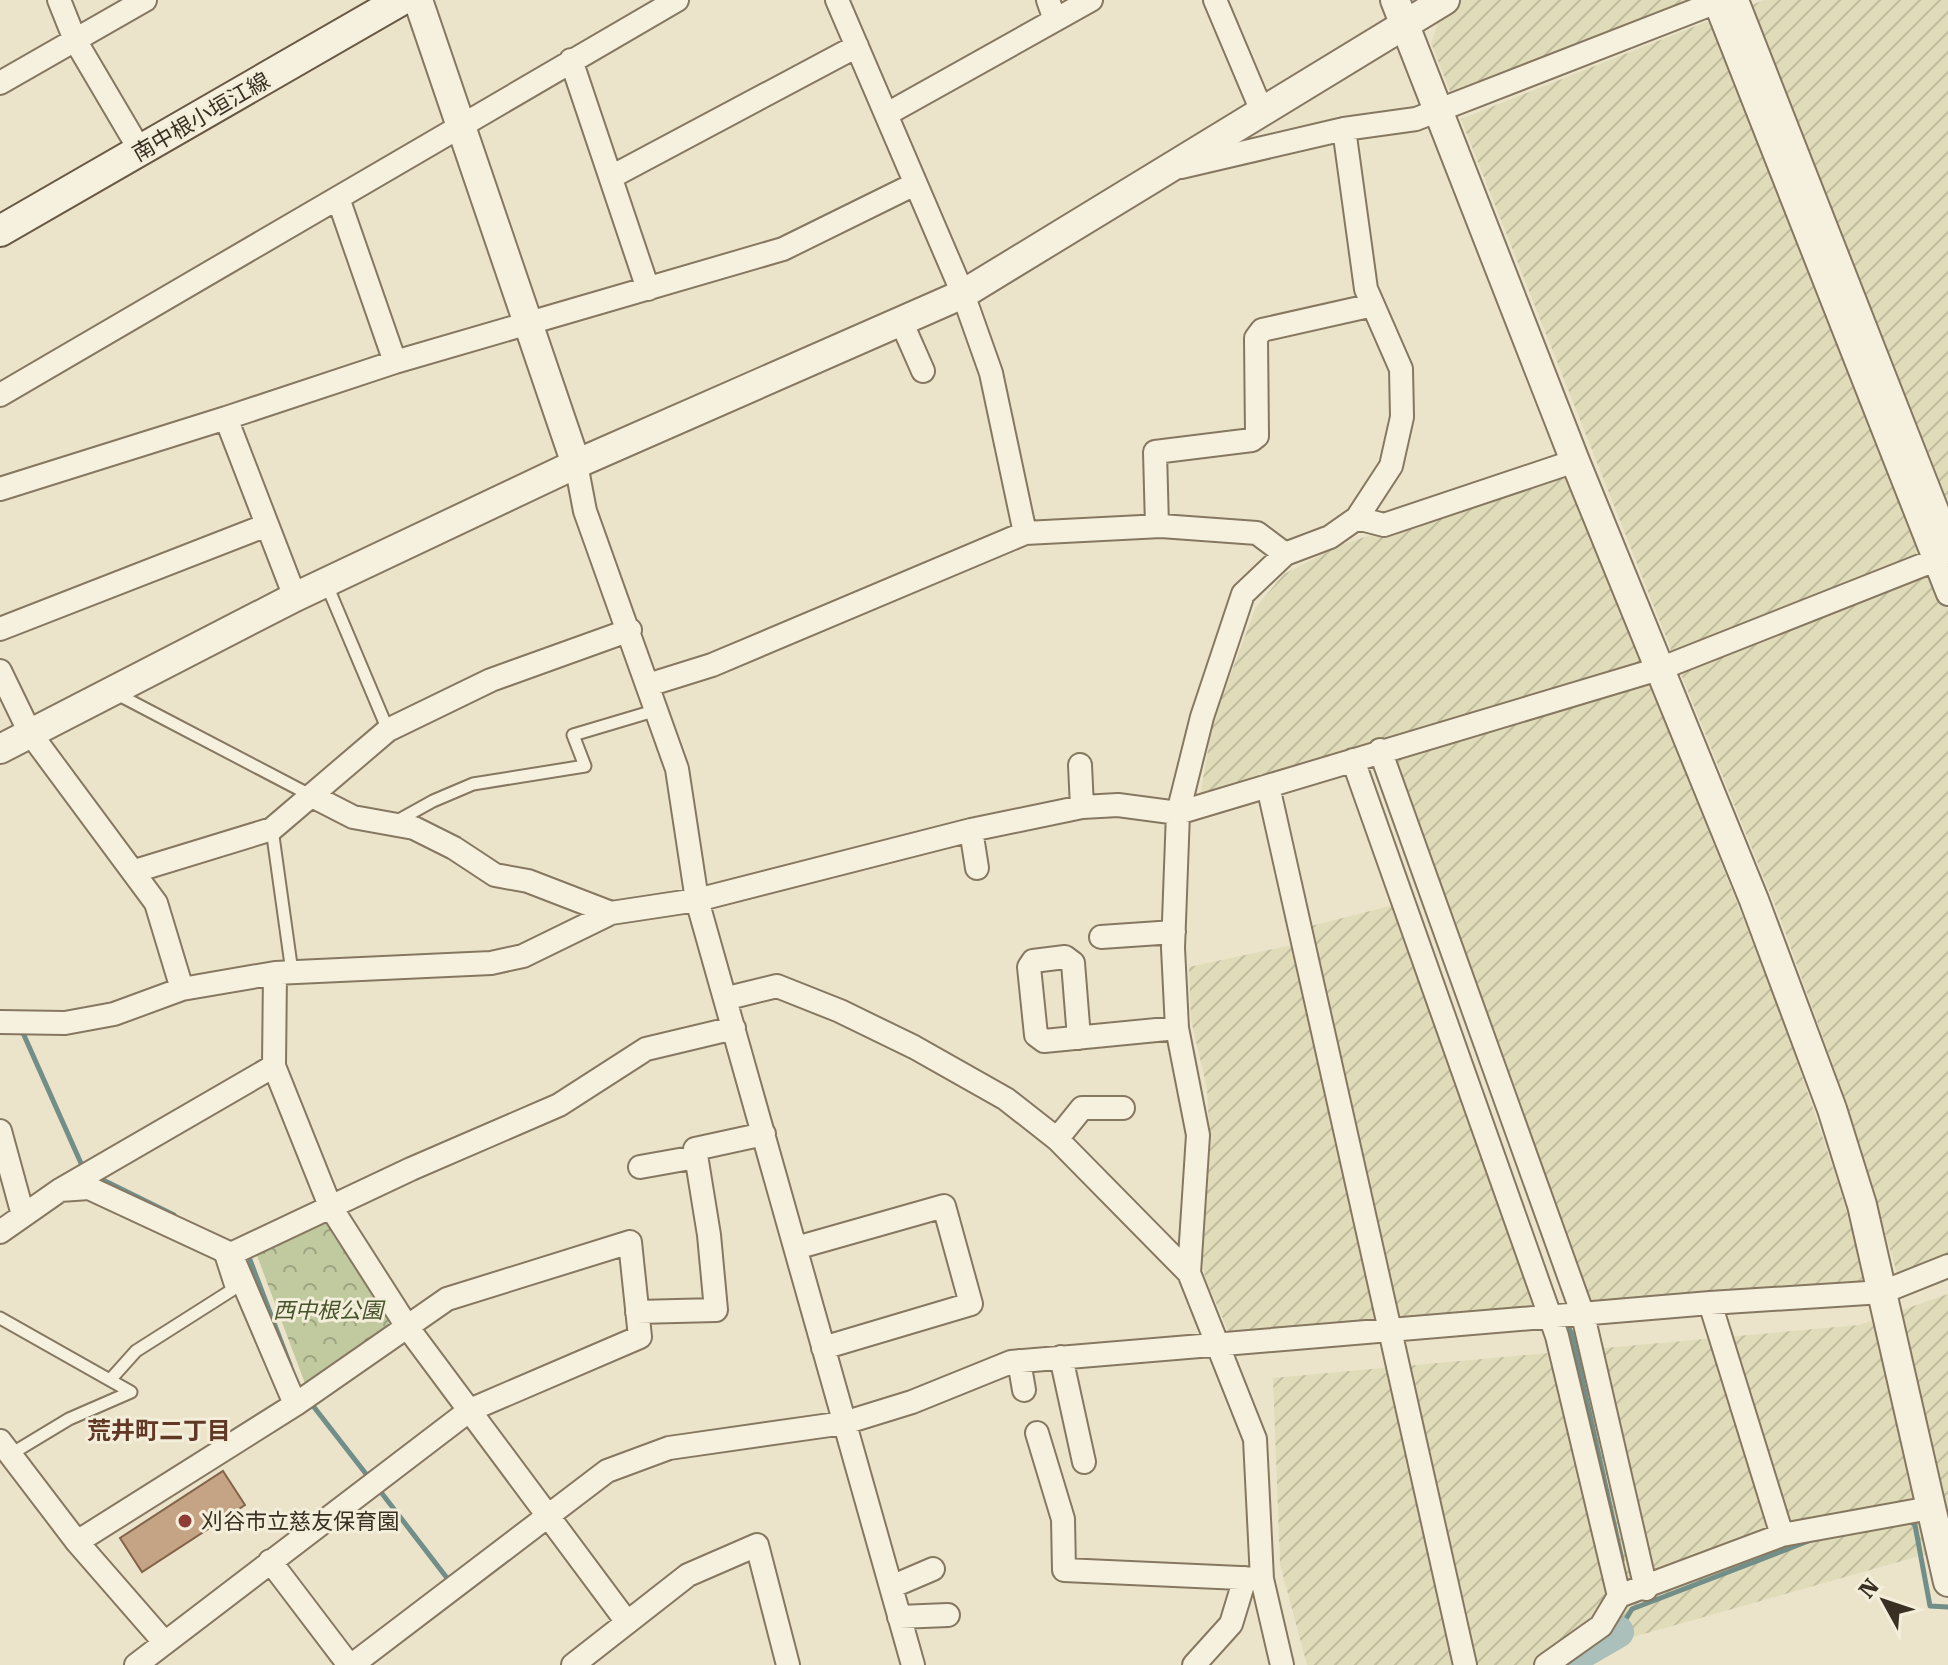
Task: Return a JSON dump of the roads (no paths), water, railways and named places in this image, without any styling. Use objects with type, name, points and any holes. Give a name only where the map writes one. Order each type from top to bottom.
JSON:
[{"type":"main road","name":"南中根小垣江線","points":[[0,231],[401,0]]},
{"type":"street","points":[[59,0],[75,40],[141,152]]},
{"type":"street","points":[[0,83],[145,0]]},
{"type":"street","points":[[418,0],[576,464],[585,511],[630,630],[677,769],[697,900],[728,998],[913,1665]]},
{"type":"street","points":[[0,395],[677,0]]},
{"type":"street","points":[[837,0],[963,294],[991,373],[1025,533]]},
{"type":"street","points":[[887,114],[1052,10],[1091,0]]},
{"type":"street","points":[[1215,0],[1261,109]]},
{"type":"street","points":[[0,749],[295,597],[576,464],[963,294],[1261,109],[1400,12],[1445,0]]},
{"type":"street","points":[[1165,170],[1344,129],[1416,119],[1722,1]]},
{"type":"street","points":[[1722,1],[1948,538]]},
{"type":"street","points":[[1722,1],[1940,558],[1948,594]]},
{"type":"street","points":[[1400,12],[1575,461],[1662,668],[1832,1109],[1862,1205],[1948,1582]]},
{"type":"street","points":[[613,176],[857,46]]},
{"type":"street","points":[[571,60],[613,176],[648,289]]},
{"type":"street","points":[[1189,1273],[1198,1135],[1177,1028],[1174,932],[1178,813],[1202,717],[1243,594],[1285,554],[1330,537],[1357,518],[1391,466],[1402,417],[1401,369],[1366,289],[1344,129]]},
{"type":"street","points":[[0,489],[395,362],[783,249],[915,184]]},
{"type":"street","points":[[338,198],[395,362]]},
{"type":"street","points":[[1157,526],[1155,452],[1257,436],[1256,338],[1262,330],[1373,305]]},
{"type":"street","points":[[901,321],[923,371]]},
{"type":"street","points":[[226,418],[295,597]]},
{"type":"street","points":[[1357,518],[1384,525],[1575,461]]},
{"type":"street","points":[[0,629],[267,525]]},
{"type":"street","points":[[648,685],[712,665],[1025,533],[1157,526],[1257,533],[1285,554]]},
{"type":"street","points":[[0,1022],[77,1021],[114,1014],[182,989],[284,972],[491,963],[523,956],[611,913],[697,900],[971,830],[1082,807],[1118,805],[1178,813],[1662,668],[1940,558]]},
{"type":"street","points":[[135,871],[272,829],[388,730],[491,680],[630,630]]},
{"type":"street","points":[[0,671],[30,733],[156,903],[182,989]]},
{"type":"street","points":[[1380,750],[1580,1316],[1646,1589]]},
{"type":"street","points":[[1353,760],[1557,1336],[1619,1596],[1601,1626],[1546,1665]]},
{"type":"street","points":[[1080,765],[1082,807]]},
{"type":"street","points":[[1268,786],[1465,1665]]},
{"type":"street","points":[[312,796],[353,817],[414,828],[454,848],[495,875],[528,881],[611,913]]},
{"type":"street","points":[[971,830],[977,868]]},
{"type":"street","points":[[1101,937],[1174,932]]},
{"type":"street","points":[[284,972],[274,1066],[330,1206],[408,1328],[627,1622]]},
{"type":"street","points":[[728,998],[777,986],[840,1011],[1006,1099],[1057,1139],[1189,1273],[1255,1439],[1254,1578],[1282,1665]]},
{"type":"street","points":[[228,1252],[559,1105],[646,1049],[734,1028]]},
{"type":"street","points":[[1079,1038],[1177,1028]]},
{"type":"street","points":[[0,1232],[69,1185],[274,1066]]},
{"type":"street","points":[[1057,1139],[1082,1108],[1123,1108]]},
{"type":"street","points":[[0,1131],[23,1215]]},
{"type":"street","points":[[637,1312],[716,1310],[709,1235],[695,1149],[764,1134]]},
{"type":"street","points":[[640,1167],[696,1157]]},
{"type":"street","points":[[69,1185],[89,1188],[228,1252],[296,1404]]},
{"type":"street","points":[[796,1248],[944,1206],[971,1304],[823,1348]]},
{"type":"street","points":[[77,1542],[296,1404],[447,1299],[630,1242],[640,1337],[470,1410],[136,1665]]},
{"type":"street","points":[[270,1561],[350,1665],[607,1471],[669,1448],[844,1423],[912,1402],[1019,1361],[1217,1342],[1883,1292],[1948,1266]]},
{"type":"street","points":[[1710,1303],[1782,1535]]},
{"type":"street","points":[[1061,1357],[1084,1462]]},
{"type":"street","points":[[1019,1361],[1024,1390]]},
{"type":"street","points":[[1037,1433],[1063,1519],[1064,1570],[1254,1578]]},
{"type":"street","points":[[5,1448],[77,1542],[165,1643]]},
{"type":"street","points":[[1619,1596],[1646,1589],[1782,1535],[1930,1508]]},
{"type":"street","points":[[573,1665],[688,1575],[757,1545],[788,1665]]},
{"type":"street","points":[[891,1587],[933,1569]]},
{"type":"street","points":[[1194,1665],[1231,1624],[1254,1578]]},
{"type":"street","points":[[899,1617],[948,1615]]},
{"type":"lane","points":[[326,583],[388,730]]},
{"type":"lane","points":[[113,691],[312,796]]},
{"type":"lane","points":[[393,823],[473,784],[585,766],[573,735],[658,710]]},
{"type":"lane","points":[[272,829],[284,972]]},
{"type":"lane","points":[[110,1380],[136,1351],[232,1290],[228,1252]]},
{"type":"lane","points":[[0,1318],[131,1392],[5,1448]]},
{"type":"waterway","points":[[23,1033],[84,1170]]},
{"type":"waterway","points":[[97,1177],[174,1215]]},
{"type":"waterway","points":[[247,1252],[290,1365]]},
{"type":"waterway","points":[[1565,1321],[1572,1334],[1622,1560]]},
{"type":"waterway","points":[[310,1402],[370,1479]]},
{"type":"waterway","points":[[377,1487],[447,1578]]},
{"type":"waterway","points":[[1910,1521],[1915,1525],[1930,1606],[1948,1607]]},
{"type":"waterway","points":[[1618,1632],[1632,1609],[1811,1540]]},
{"type":"waterway","points":[[1561,1665],[1618,1632]]},
{"type":"place","name":"刈谷市立慈友保育園","points":[[185,1521]]},
{"type":"district","name":"荒井町二丁目","points":[[159,1431]]},
{"type":"park label","name":"西中根公園","points":[[328,1310]]}]
